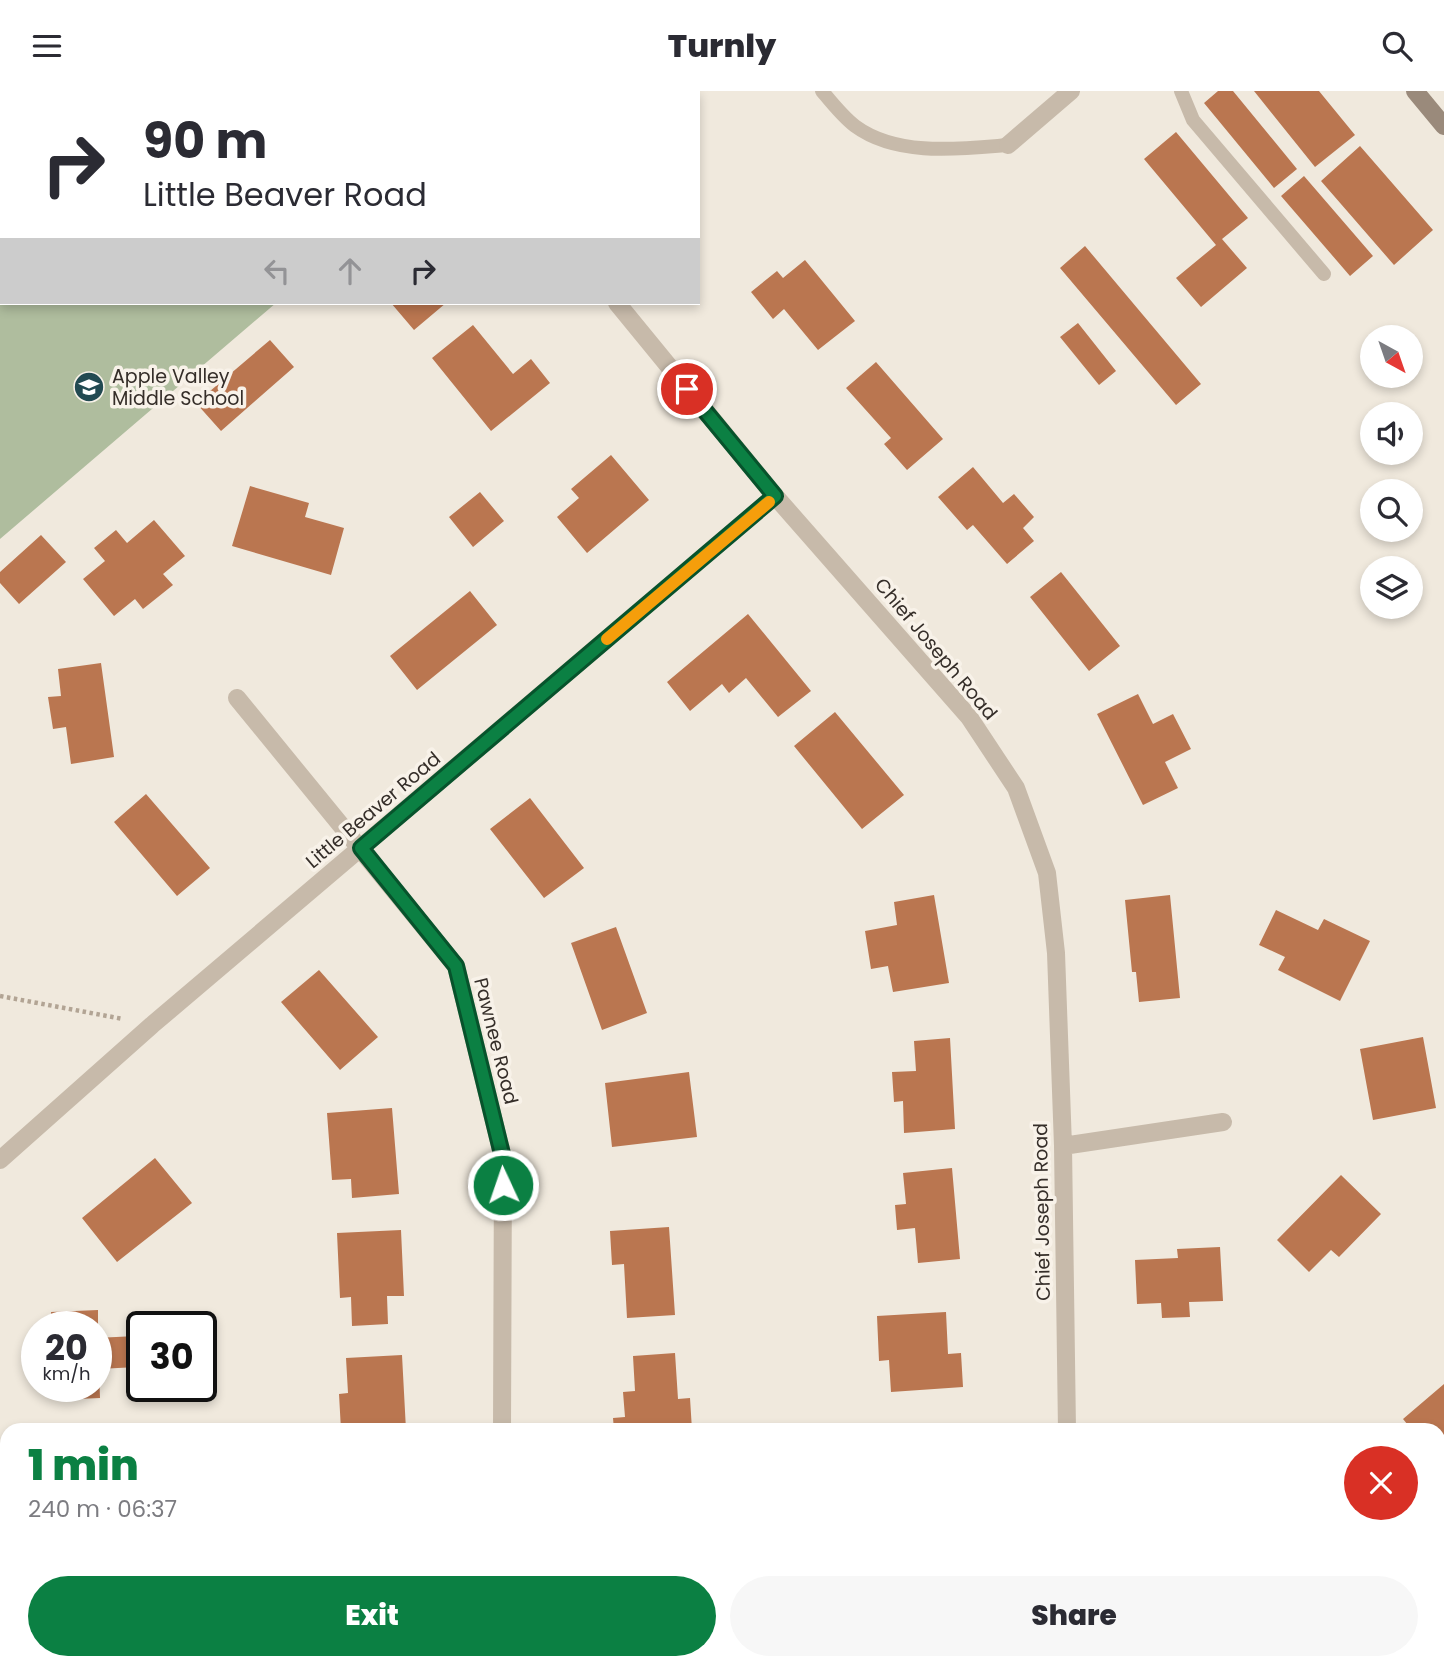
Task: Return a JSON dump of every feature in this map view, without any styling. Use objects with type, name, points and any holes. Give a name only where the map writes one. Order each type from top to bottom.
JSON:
[{"type":"main road","points":[[1415,91],[1444,126]]},
{"type":"street","points":[[1008,145],[1071,91]]},
{"type":"street","name":"Chief Joseph Road","points":[[619,305],[775,496],[961,707],[1016,788],[1047,873],[1056,953],[1063,1146],[1067,1423]]},
{"type":"street","name":"Little Beaver Road","points":[[0,1160],[152,1025],[775,496]]},
{"type":"street","name":"Pawnee Road","points":[[237,698],[456,966],[503,1158],[502,1423]]},
{"type":"street","points":[[1063,1146],[1223,1122]]},
{"type":"lane","points":[[822,91],[856,127],[880,139],[943,150],[1008,145]]},
{"type":"lane","points":[[1181,91],[1193,120],[1324,274]]},
{"type":"path","points":[[0,996],[152,1025]]},
{"type":"green space","name":"Apple Valley Middle School","points":[[0,305],[274,305],[0,539]]},
{"type":"building","points":[[1218,91],[1233,91],[1297,169],[1274,188],[1204,103]]},
{"type":"building","points":[[1254,91],[1319,91],[1355,135],[1315,167]]},
{"type":"building","points":[[1176,132],[1248,218],[1222,239],[1247,268],[1201,307],[1176,278],[1216,245],[1144,159]]},
{"type":"building","points":[[1360,146],[1433,230],[1394,265],[1321,181]]},
{"type":"building","points":[[1304,176],[1373,256],[1350,276],[1281,196]]},
{"type":"building","points":[[1085,246],[1201,384],[1176,405],[1060,268]]},
{"type":"building","points":[[805,260],[855,321],[818,350],[784,309],[773,319],[751,292],[777,271],[783,278]]},
{"type":"building","points":[[393,305],[444,305],[414,330]]},
{"type":"building","points":[[1078,323],[1116,371],[1099,385],[1060,337]]},
{"type":"building","points":[[473,325],[513,374],[531,359],[550,383],[491,431],[432,358]]},
{"type":"building","points":[[270,340],[294,367],[221,431],[196,403]]},
{"type":"building","points":[[876,362],[943,439],[907,470],[884,444],[891,438],[846,388]]},
{"type":"building","points":[[611,455],[649,500],[587,553],[557,517],[579,498],[571,489]]},
{"type":"building","points":[[973,467],[1003,503],[1014,494],[1034,517],[1023,528],[1034,541],[1007,564],[973,525],[967,530],[938,497]]},
{"type":"building","points":[[250,486],[309,503],[305,517],[344,528],[331,575],[232,546]]},
{"type":"building","points":[[480,492],[504,521],[473,547],[449,517]]},
{"type":"building","points":[[154,520],[185,556],[163,574],[173,585],[143,609],[135,599],[114,616],[83,579],[105,561],[94,548],[116,530],[127,543]]},
{"type":"building","points":[[41,535],[66,562],[19,604],[0,583],[0,572]]},
{"type":"building","points":[[1061,572],[1120,646],[1089,671],[1030,597]]},
{"type":"building","points":[[470,591],[497,625],[417,690],[390,656]]},
{"type":"building","points":[[748,614],[811,691],[778,717],[746,678],[729,693],[722,684],[690,711],[667,682]]},
{"type":"building","points":[[101,663],[114,757],[71,764],[66,727],[53,729],[48,697],[61,696],[58,669]]},
{"type":"building","points":[[1138,694],[1153,724],[1173,714],[1191,749],[1165,762],[1178,788],[1143,805],[1097,714]]},
{"type":"building","points":[[835,712],[904,795],[862,829],[794,746]]},
{"type":"building","points":[[146,794],[210,868],[177,896],[114,822]]},
{"type":"building","points":[[530,798],[584,868],[544,898],[490,829]]},
{"type":"building","points":[[934,895],[949,983],[893,992],[888,966],[871,969],[865,931],[897,925],[894,902]]},
{"type":"building","points":[[1170,895],[1180,998],[1139,1002],[1136,972],[1132,972],[1125,900]]},
{"type":"building","points":[[1276,910],[1318,930],[1324,919],[1370,941],[1340,1001],[1278,970],[1285,957],[1259,945]]},
{"type":"building","points":[[616,927],[647,1013],[602,1030],[571,943]]},
{"type":"building","points":[[319,970],[378,1037],[340,1070],[281,1002]]},
{"type":"building","points":[[1423,1037],[1436,1108],[1373,1120],[1360,1049]]},
{"type":"building","points":[[950,1038],[955,1129],[904,1133],[903,1101],[894,1102],[892,1072],[916,1071],[914,1041]]},
{"type":"building","points":[[689,1072],[697,1137],[612,1147],[605,1083]]},
{"type":"building","points":[[392,1108],[399,1194],[352,1198],[351,1179],[332,1180],[327,1113]]},
{"type":"building","points":[[155,1158],[192,1203],[117,1262],[82,1218]]},
{"type":"building","points":[[952,1168],[960,1259],[918,1263],[915,1228],[897,1230],[895,1205],[906,1204],[903,1173]]},
{"type":"building","points":[[1341,1175],[1381,1214],[1339,1257],[1331,1250],[1309,1272],[1277,1240]]},
{"type":"building","points":[[669,1227],[675,1315],[627,1318],[624,1264],[612,1265],[610,1231]]},
{"type":"building","points":[[401,1230],[404,1296],[387,1296],[388,1324],[352,1326],[351,1297],[340,1298],[337,1233]]},
{"type":"building","points":[[1220,1247],[1223,1301],[1189,1302],[1190,1317],[1162,1318],[1161,1303],[1137,1304],[1135,1260],[1178,1258],[1177,1249]]},
{"type":"building","points":[[946,1312],[948,1354],[961,1353],[963,1387],[891,1392],[889,1360],[879,1361],[877,1316]]},
{"type":"building","points":[[126,1336],[126,1368],[112,1368],[112,1337]]},
{"type":"building","points":[[675,1353],[678,1399],[690,1398],[692,1423],[613,1423],[613,1418],[625,1417],[623,1392],[635,1391],[633,1356]]},
{"type":"building","points":[[402,1355],[406,1423],[341,1423],[339,1394],[348,1393],[346,1358]]},
{"type":"building","points":[[1444,1384],[1444,1423],[1406,1423],[1403,1419]]},
{"type":"slow traffic","points":[[607,639],[769,502]]},
{"type":"place","name":"Apple Valley Middle School","points":[[89,387]]},
{"type":"route","points":[[503,1185],[503,1158],[456,966],[361,848],[775,496],[687,389]]}]
